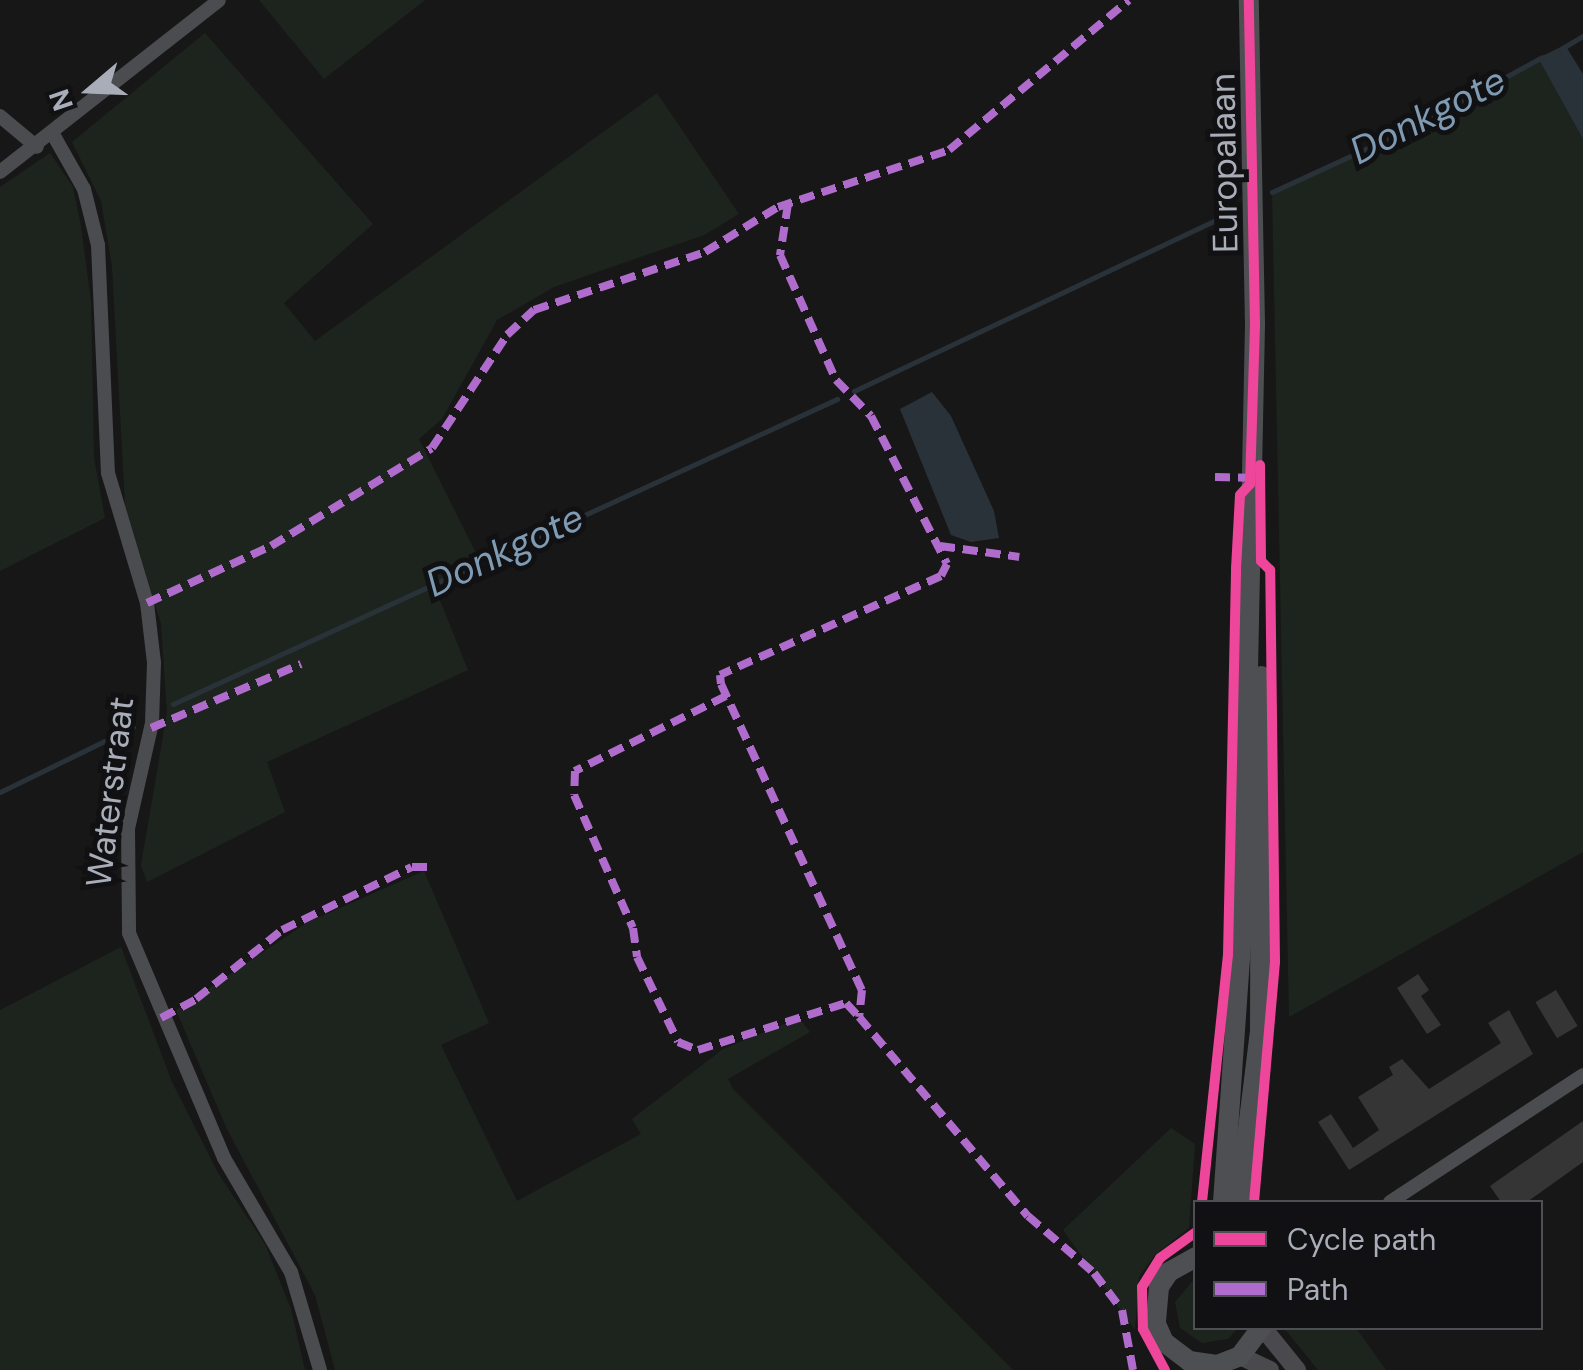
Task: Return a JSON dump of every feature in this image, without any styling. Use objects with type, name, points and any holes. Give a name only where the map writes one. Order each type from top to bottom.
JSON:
[{"type":"main road","name":"Europalaan","points":[[1239,1200],[1260,1030],[1249,0]]},
{"type":"main road","name":"Europalaan","points":[[1222,1200],[1244,917],[1255,326]]},
{"type":"main road","points":[[1193,1260],[1170,1272],[1154,1306],[1156,1324],[1178,1362],[1215,1367],[1240,1356],[1260,1330]]},
{"type":"main road","points":[[1264,1330],[1297,1370]]},
{"type":"main road","points":[[1240,1356],[1270,1370]]},
{"type":"street","points":[[0,172],[54,136],[219,0]]},
{"type":"street","points":[[0,116],[37,147]]},
{"type":"street","name":"Waterstraat","points":[[54,136],[84,189],[98,244],[108,473],[146,603],[154,663],[152,723],[128,829],[130,933],[224,1158],[291,1272],[320,1370]]},
{"type":"street","points":[[1393,1200],[1583,1075]]},
{"type":"shaded area","points":[[259,0],[425,0],[324,79]]},
{"type":"shaded area","points":[[205,33],[373,224],[284,303],[315,341],[657,93],[739,214],[704,235],[554,287],[497,320],[442,419],[419,439],[480,561],[433,583],[468,670],[267,762],[285,812],[147,882],[141,865],[167,713],[161,624],[125,505],[112,266],[101,201],[72,142]]},
{"type":"shaded area","points":[[1565,45],[1583,74],[1583,139],[1538,58]]},
{"type":"shaded area","points":[[1538,58],[1583,139],[1583,852],[1289,1017],[1272,192],[1418,125]]},
{"type":"shaded area","points":[[50,153],[73,187],[81,226],[91,301],[94,458],[105,518],[0,571],[0,187]]},
{"type":"shaded area","points":[[932,392],[951,416],[994,511],[999,538],[971,542],[951,535],[900,409]]},
{"type":"shaded area","points":[[424,871],[489,1023],[441,1045],[517,1201],[641,1134],[632,1119],[723,1049],[799,1018],[810,1032],[728,1079],[733,1089],[1013,1370],[335,1370],[315,1295],[226,1127],[176,1010],[308,922]]},
{"type":"shaded area","points":[[121,947],[172,1082],[218,1173],[265,1244],[291,1309],[305,1370],[0,1370],[0,1010]]},
{"type":"shaded area","points":[[1171,1128],[1195,1144],[1189,1228],[1155,1255],[1139,1277],[1135,1330],[1063,1230]]},
{"type":"shaded area","points":[[1193,1280],[1193,1330],[1236,1330],[1228,1339],[1202,1343],[1180,1328],[1175,1302]]},
{"type":"shaded area","points":[[1286,1330],[1357,1330],[1386,1370],[1318,1370]]},
{"type":"building","points":[[1418,974],[1429,990],[1421,996],[1441,1025],[1427,1034],[1397,988]]},
{"type":"building","points":[[1556,990],[1578,1026],[1557,1038],[1535,1002]]},
{"type":"building","points":[[1509,1010],[1533,1054],[1349,1170],[1318,1122],[1331,1114],[1353,1148],[1379,1130],[1358,1097],[1393,1075],[1389,1067],[1402,1059],[1429,1089],[1501,1043],[1488,1023]]},
{"type":"building","points":[[1583,1121],[1583,1162],[1530,1200],[1500,1200],[1490,1186]]},
{"type":"waterway","name":"Donkgote","points":[[1561,49],[1583,36]]},
{"type":"waterway","name":"Donkgote","points":[[1272,192],[1418,125],[1542,57]]},
{"type":"waterway","name":"Donkgote","points":[[854,391],[1233,212]]},
{"type":"waterway","name":"Donkgote","points":[[173,704],[837,399]]},
{"type":"waterway","name":"Donkgote","points":[[0,792],[133,727]]},
{"type":"marked path","points":[[147,603],[271,546],[432,448],[507,335],[534,310],[705,252],[778,207],[949,150],[1129,0]]},
{"type":"marked path","points":[[788,204],[780,255],[836,380],[871,416],[947,564],[941,576],[720,675],[721,684],[862,990],[859,1017],[1028,1216],[1094,1273],[1122,1310],[1133,1370]]},
{"type":"marked path","points":[[1215,477],[1260,478]]},
{"type":"marked path","points":[[940,546],[1019,557]]},
{"type":"marked path","points":[[151,728],[301,664]]},
{"type":"marked path","points":[[726,696],[575,771],[574,795],[633,928],[637,957],[678,1042],[698,1050],[846,1003],[859,1017]]},
{"type":"marked path","points":[[161,1018],[196,999],[282,930],[412,867],[430,867]]},
{"type":"cycle path","points":[[1202,1200],[1228,955],[1236,569],[1240,495],[1250,484],[1255,325],[1249,0]]},
{"type":"cycle path","points":[[1254,1200],[1275,962],[1270,570],[1261,561],[1260,465]]},
{"type":"cycle path","points":[[1165,1370],[1143,1329],[1142,1287],[1160,1258],[1193,1234]]}]
